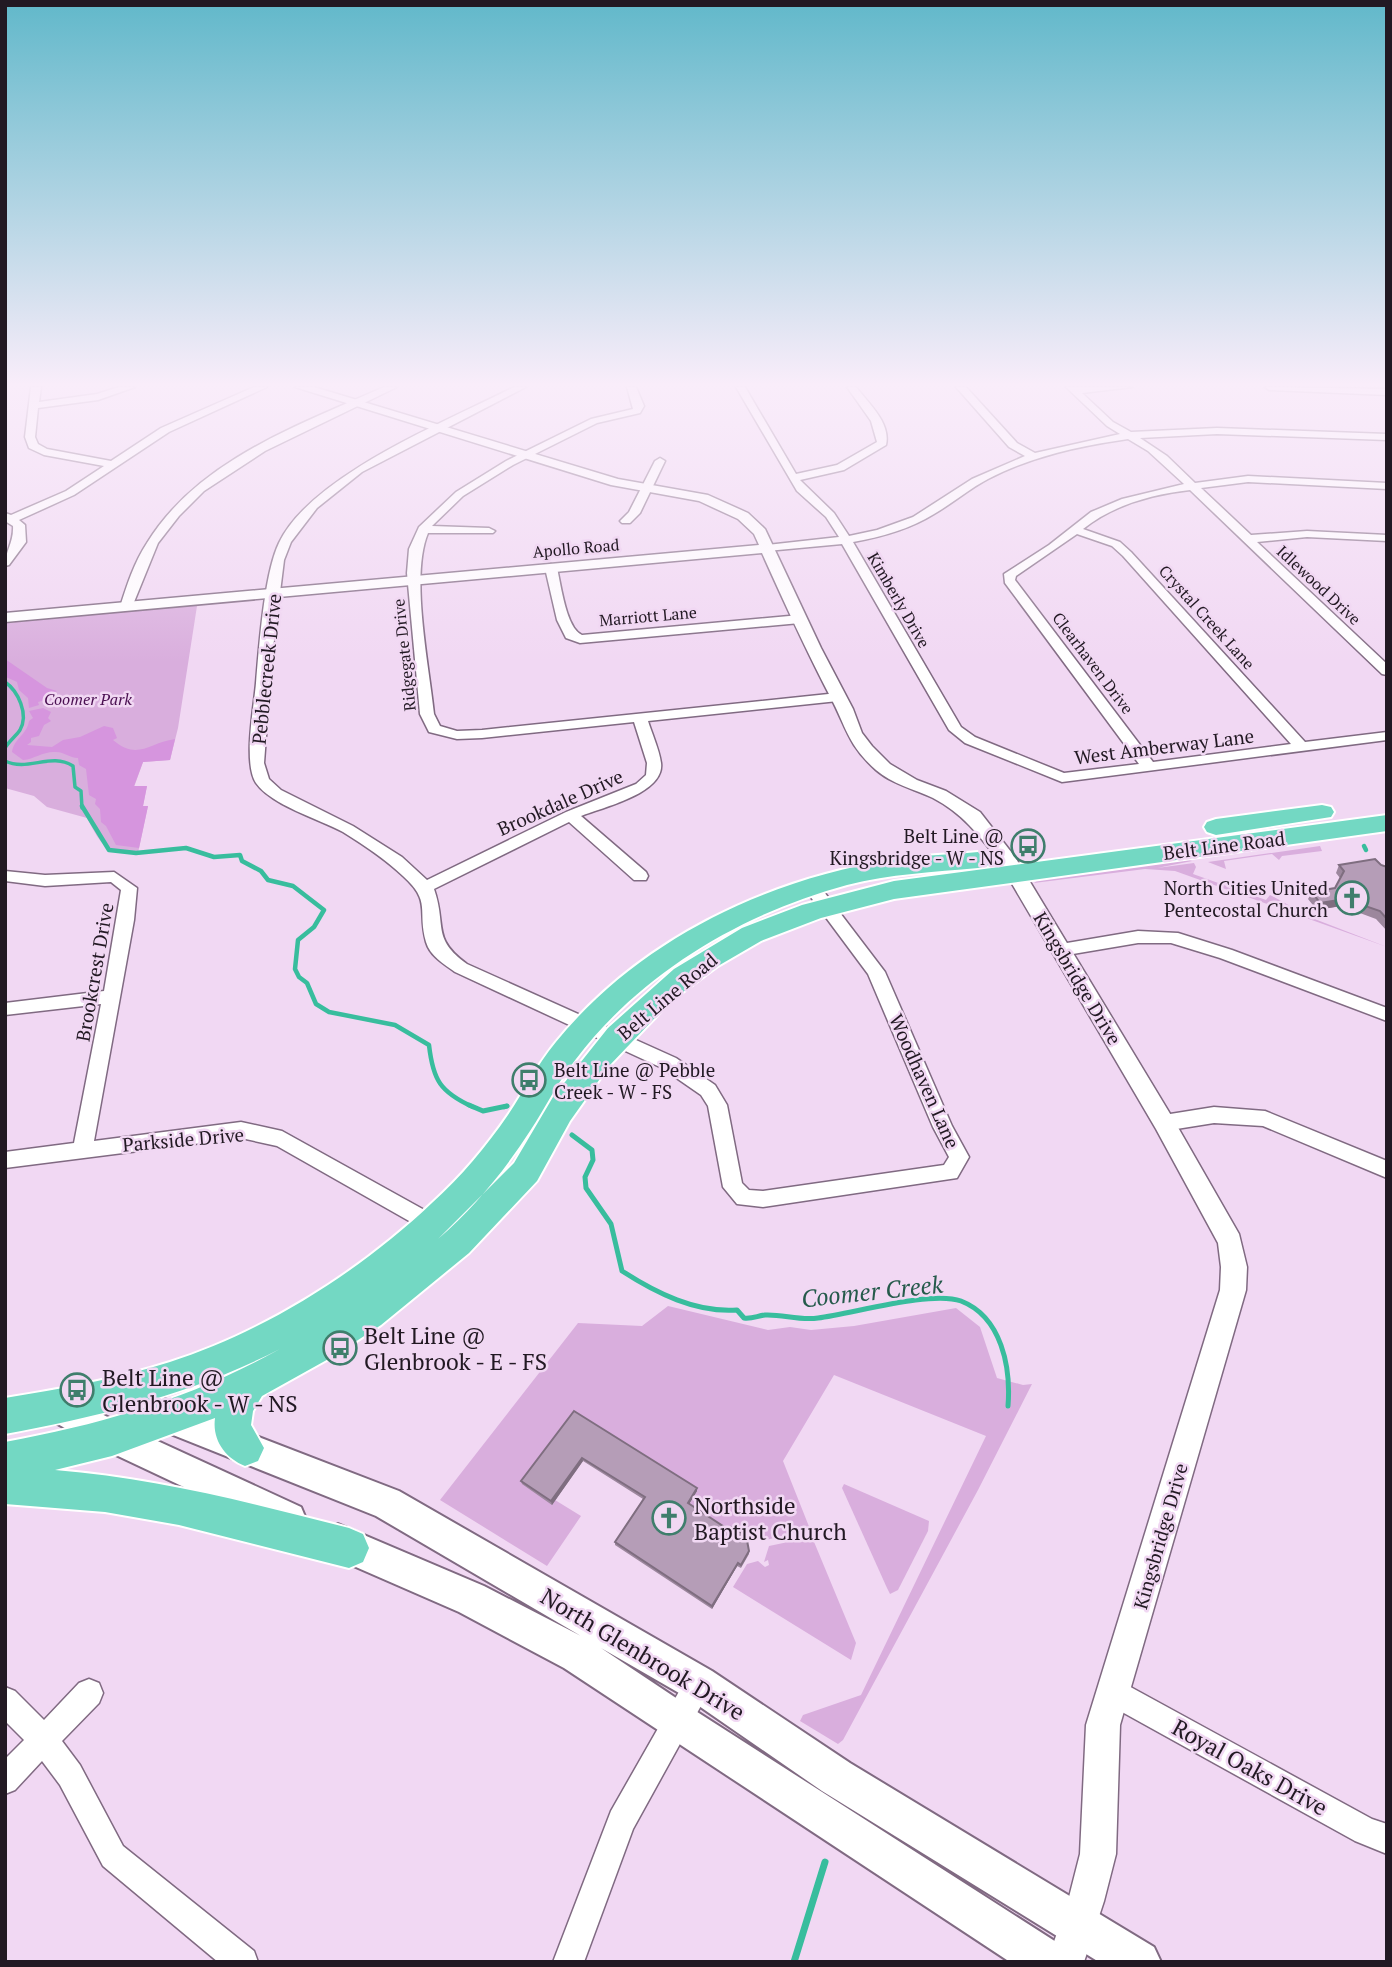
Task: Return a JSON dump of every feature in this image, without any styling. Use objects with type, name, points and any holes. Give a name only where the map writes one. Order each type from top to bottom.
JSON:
[{"type":"main road","name":"Belt Line Road","points":[[5,1461],[113,1437],[170,1418],[249,1383],[314,1347],[375,1308],[447,1232],[528,1169],[602,1031],[643,975],[692,940],[742,914],[819,898],[894,890],[1010,865],[1264,841],[1313,823],[1387,804]]},
{"type":"main road","name":"Belt Line Road","points":[[1313,823],[1387,823]]},
{"type":"main road","name":"Belt Line Road","points":[[5,1416],[123,1392],[173,1378],[270,1335],[386,1262],[447,1232]]},
{"type":"main road","points":[[245,1448],[232,1430],[235,1408],[249,1383]]},
{"type":"main road","name":"North Glenbrook Drive","points":[[123,1392],[170,1418],[387,1503],[699,1684],[1071,1943],[1139,1962]]},
{"type":"main road","name":"North Glenbrook Drive","points":[[57,1406],[113,1437],[349,1548],[396,1565],[534,1629],[629,1685],[677,1721],[1049,1962]]},
{"type":"main road","points":[[5,1485],[105,1493],[178,1505],[349,1548]]},
{"type":"street","points":[[8,518],[61,498],[89,479]]},
{"type":"street","points":[[126,607],[133,584],[152,543],[188,500],[214,479]]},
{"type":"street","name":"Pebblecreek Drive","points":[[347,479],[313,506],[285,541],[278,560],[265,656],[257,763],[262,780],[276,793],[348,829],[396,861],[425,887]]},
{"type":"street","name":"Ridgegate Drive","points":[[486,479],[450,500],[423,529],[415,549],[414,580],[427,714],[434,729],[457,735],[482,734],[838,697]]},
{"type":"street","name":"Kingsbridge Drive","points":[[605,479],[695,496],[730,508],[760,532],[855,734],[866,751],[884,768],[911,784],[940,795],[974,816],[1010,865],[1164,1123],[1230,1242],[1234,1267],[1233,1290],[1103,1726],[1099,1754],[1100,1840],[1094,1872],[1071,1943]]},
{"type":"street","points":[[626,522],[651,479]]},
{"type":"street","name":"Kimberly Drive","points":[[794,479],[802,491],[830,515],[956,730]]},
{"type":"street","name":"Apollo Road","points":[[5,618],[846,540],[905,525],[930,513],[983,479]]},
{"type":"street","name":"Idlewood Drive","points":[[1184,479],[1387,671]]},
{"type":"street","points":[[1074,529],[1095,514],[1126,500],[1191,485],[1279,479],[1387,486]]},
{"type":"street","points":[[5,563],[20,542],[19,525],[8,518]]},
{"type":"street","points":[[423,529],[489,531]]},
{"type":"street","name":"Clearhaven Drive","points":[[1074,529],[1043,554],[1015,569],[1009,580],[1149,766]]},
{"type":"street","name":"Crystal Creek Lane","points":[[1074,529],[1116,544],[1127,554],[1301,747]]},
{"type":"street","points":[[1247,539],[1307,534],[1387,538]]},
{"type":"street","name":"Marriott Lane","points":[[551,568],[563,620],[571,635],[580,639],[800,619]]},
{"type":"street","name":"Brookdale Drive","points":[[425,887],[571,815],[641,787],[653,776],[654,763],[640,718]]},
{"type":"street","name":"West Amberway Lane","points":[[956,730],[970,740],[1062,778],[1387,736]]},
{"type":"street","points":[[571,815],[604,847],[640,876]]},
{"type":"street","name":"Brookcrest Drive","points":[[5,876],[19,880],[47,881],[114,877],[129,888],[126,920],[83,1149]]},
{"type":"street","points":[[425,887],[431,904],[435,943],[444,956],[486,981],[602,1031]]},
{"type":"street","name":"Woodhaven Lane","points":[[602,1031],[669,1063],[708,1090],[717,1105],[733,1187],[744,1198],[763,1199],[950,1172],[959,1157],[876,972],[819,898]]},
{"type":"street","points":[[1061,950],[1138,937],[1172,937],[1226,954],[1387,1015]]},
{"type":"street","points":[[5,1009],[111,997]]},
{"type":"street","points":[[1164,1123],[1213,1115],[1265,1119],[1387,1170]]},
{"type":"street","name":"Parkside Drive","points":[[5,1160],[242,1130],[282,1139],[447,1232]]},
{"type":"street","points":[[568,1962],[621,1821],[699,1684]]},
{"type":"street","name":"Royal Oaks Drive","points":[[1114,1692],[1365,1831],[1387,1839]]},
{"type":"street","points":[[5,1780],[89,1693]]},
{"type":"street","points":[[5,1701],[43,1739],[71,1775],[113,1856],[243,1962]]},
{"type":"green space","name":"Coomer Park","points":[[197,606],[178,728],[170,760],[143,762],[134,787],[147,786],[143,806],[148,806],[138,853],[105,846],[87,818],[47,807],[34,796],[5,788],[5,623]]},
{"type":"green space","points":[[1320,846],[1322,851],[1282,856],[1279,860],[1272,854],[1224,861],[1226,869],[1208,862]]},
{"type":"green space","points":[[1187,859],[1192,861],[1157,868],[1194,863],[1196,867],[1193,874],[1266,900],[1270,895],[1312,918],[1387,947],[1175,871],[1145,869],[1034,883],[1039,879]]},
{"type":"green space","points":[[668,1306],[768,1330],[854,1326],[956,1308],[980,1327],[997,1378],[1023,1385],[1032,1384],[978,1490],[843,1740],[838,1744],[800,1721],[803,1715],[861,1695],[986,1436],[834,1375],[783,1461],[810,1529],[766,1540],[754,1532],[728,1527],[726,1531],[688,1506],[697,1491],[574,1414],[551,1504],[555,1500],[581,1516],[547,1566],[440,1500],[578,1323],[642,1326]]},
{"type":"green space","points":[[844,1484],[929,1521],[928,1531],[898,1590],[890,1594],[842,1488]]},
{"type":"green space","points":[[812,1537],[856,1643],[851,1660],[733,1587],[747,1564],[758,1561],[765,1567],[769,1565],[768,1560],[764,1562],[769,1546]]},
{"type":"shaded area","points":[[5,659],[47,688],[57,691],[43,697],[45,700],[38,702],[39,705],[29,708],[28,698],[19,690],[17,682],[6,677]]},
{"type":"shaded area","points":[[43,708],[51,712],[48,718],[51,721],[44,725],[39,736],[31,738],[27,745],[52,747],[63,740],[80,737],[104,726],[113,728],[117,738],[113,740],[129,749],[143,749],[175,739],[170,760],[143,762],[134,786],[147,786],[143,806],[148,806],[139,848],[116,845],[101,822],[96,799],[89,795],[86,769],[79,765],[78,758],[51,752],[23,760],[12,752],[15,743],[33,718],[29,711]]},
{"type":"building","name":"North Cities United Pentecostal Church","points":[[1375,859],[1387,867],[1387,919],[1380,911],[1345,899],[1320,903],[1312,892],[1335,888],[1344,871],[1339,865]]},
{"type":"building","name":"Northside Baptist Church","points":[[574,1411],[697,1488],[688,1503],[729,1530],[731,1527],[746,1535],[749,1551],[741,1565],[738,1563],[712,1606],[615,1542],[645,1497],[582,1458],[551,1501],[521,1481]]},
{"type":"waterway","name":"Coomer Creek","points":[[5,682],[18,697],[23,710],[20,730],[5,748]]},
{"type":"waterway","name":"Coomer Creek","points":[[5,761],[14,764],[56,761],[73,766],[75,787],[81,791],[82,808]]},
{"type":"waterway","name":"Coomer Creek","points":[[82,806],[109,850],[136,853],[186,848],[214,857],[240,855],[242,861],[261,871],[268,880],[293,886],[324,910],[314,927],[298,940],[295,969],[299,977],[307,983],[316,1004],[329,1012],[395,1025],[429,1045],[433,1067],[440,1084],[453,1096],[471,1106]]},
{"type":"waterway","points":[[1364,846],[1366,850]]},
{"type":"waterway","name":"Coomer Creek","points":[[471,1106],[483,1111],[507,1106],[504,1107]]},
{"type":"waterway","name":"Coomer Creek","points":[[572,1135],[592,1150],[593,1160],[585,1177],[586,1188],[611,1224],[622,1271],[677,1300],[707,1308],[737,1310],[744,1318],[771,1315],[811,1319],[912,1300],[948,1298],[961,1301],[975,1309],[995,1331],[1008,1376],[1008,1406]]},
{"type":"waterway","points":[[794,1962],[825,1862]]},
{"type":"place","name":"Belt Line @ Kingsbridge - W - NS","points":[[1028,846]]},
{"type":"place","name":"North Cities United Pentecostal Church","points":[[1352,898]]},
{"type":"place","name":"Belt Line @ Pebble Creek - W - FS","points":[[529,1080]]},
{"type":"place","name":"Belt Line @ Glenbrook - E - FS","points":[[340,1348]]},
{"type":"place","name":"Belt Line @ Glenbrook - W - NS","points":[[77,1390]]},
{"type":"place","name":"Northside Baptist Church","points":[[669,1518]]}]
